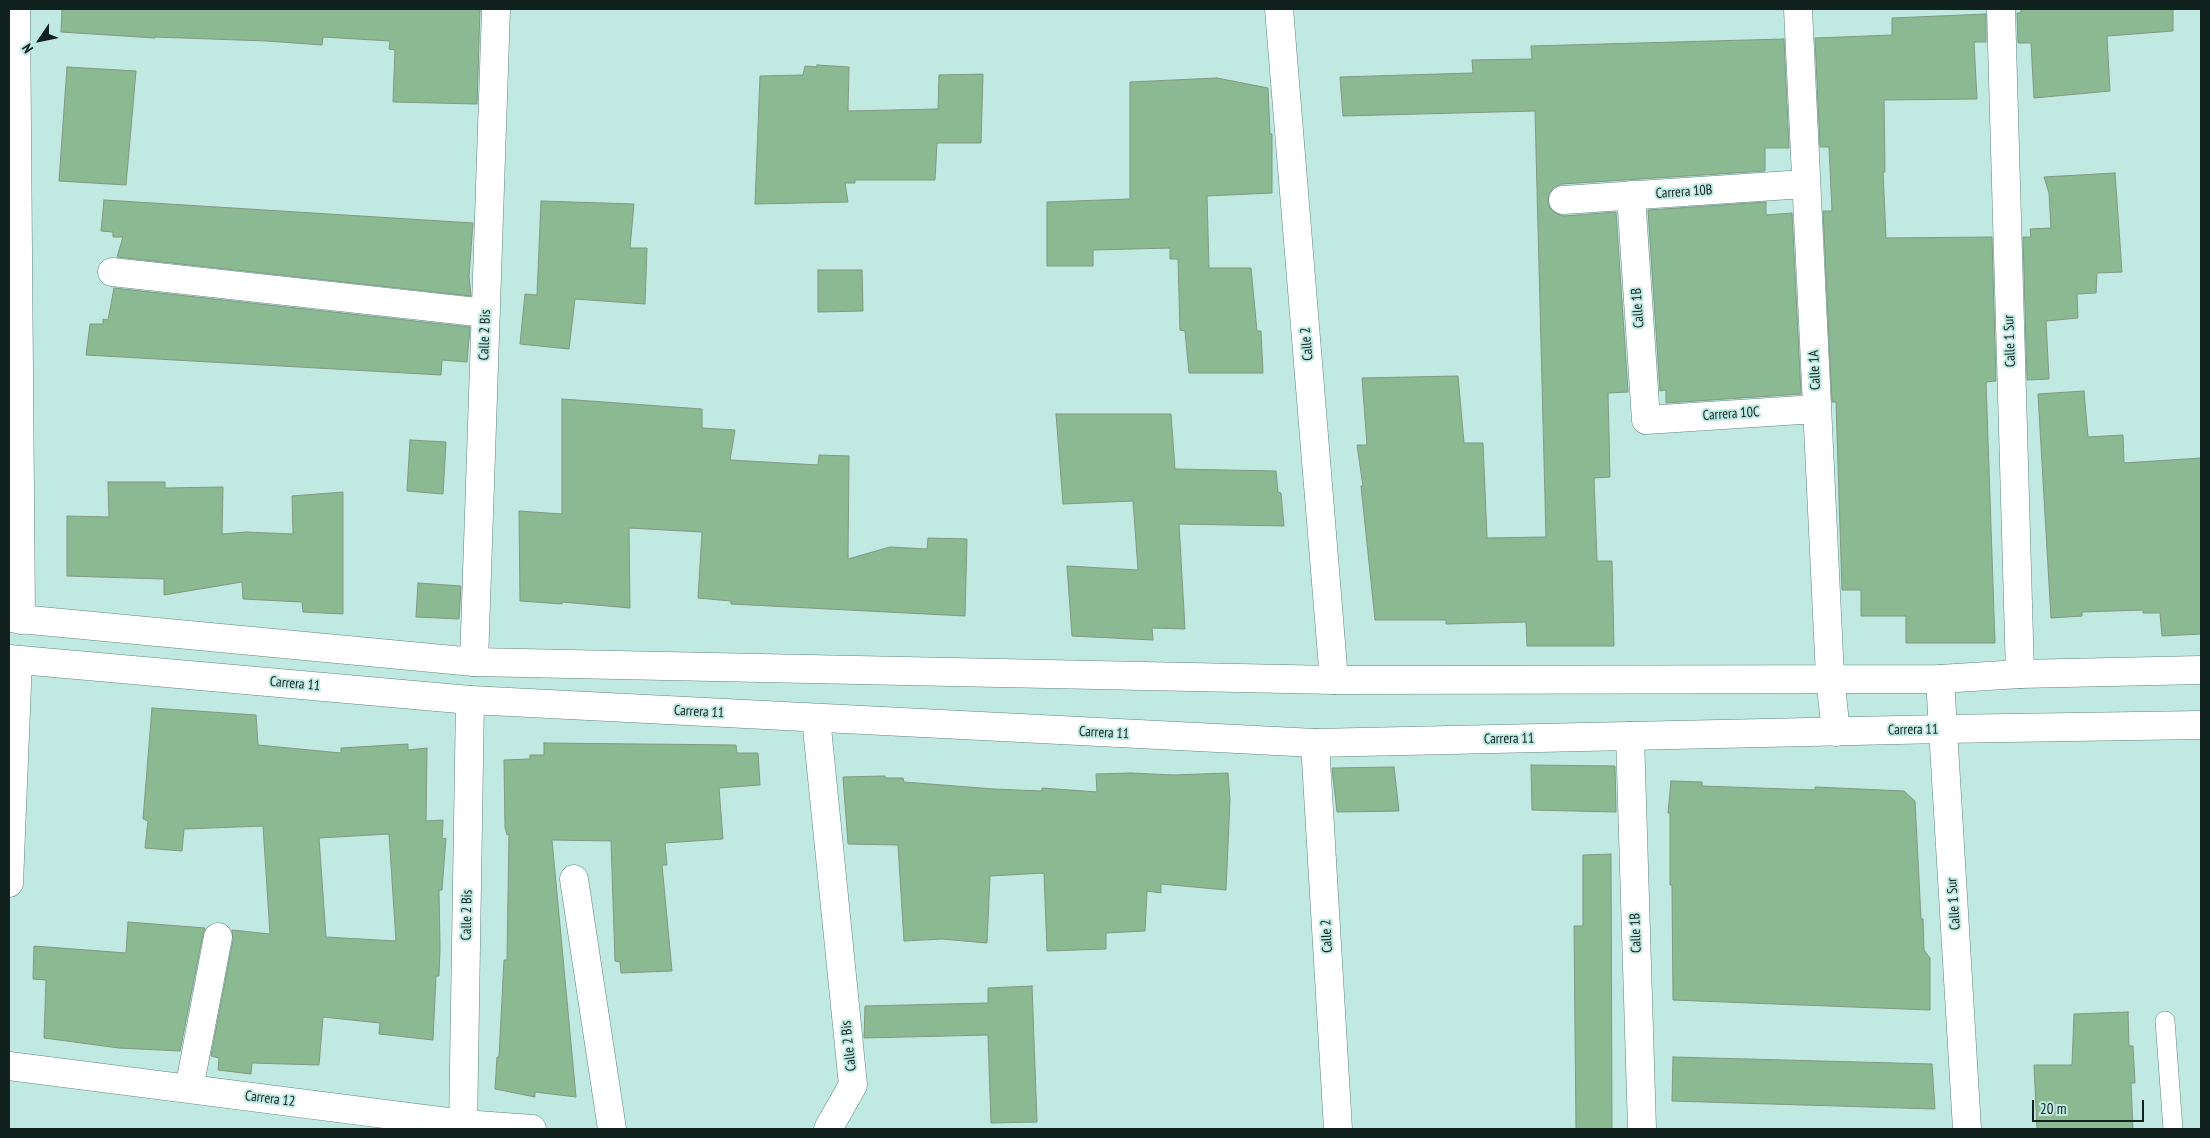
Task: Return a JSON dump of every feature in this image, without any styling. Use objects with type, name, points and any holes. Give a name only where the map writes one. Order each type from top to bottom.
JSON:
[{"type":"street","points":[[16,9],[15,619],[474,662],[1334,680],[1830,677],[1940,679],[2020,674],[2201,670]]},
{"type":"street","name":"Calle 2 Bis","points":[[474,662],[496,9]]},
{"type":"street","name":"Calle 2","points":[[1279,9],[1334,680]]},
{"type":"street","name":"Calle 1A","points":[[1798,9],[1830,677],[1836,732]]},
{"type":"street","name":"Calle 1 Sur","points":[[2001,9],[2020,674]]},
{"type":"street","name":"Carrera 10B","points":[[1563,200],[1806,184]]},
{"type":"street","name":"Calle 1B","points":[[1631,195],[1646,420]]},
{"type":"street","points":[[112,272],[486,313]]},
{"type":"street","name":"Carrera 10C","points":[[1646,420],[1816,409]]},
{"type":"street","points":[[9,883],[14,659]]},
{"type":"street","name":"Carrera 11","points":[[14,659],[470,700],[1315,743],[2201,725]]},
{"type":"street","name":"Calle 1 Sur","points":[[1940,679],[1968,1129]]},
{"type":"street","name":"Calle 2 Bis","points":[[463,1126],[470,700]]},
{"type":"street","name":"Calle 2 Bis","points":[[816,718],[853,1085],[828,1129]]},
{"type":"street","name":"Calle 1B","points":[[1630,736],[1642,1129]]},
{"type":"street","name":"Calle 2","points":[[1315,743],[1338,1129]]},
{"type":"street","points":[[574,879],[612,1129]]},
{"type":"street","points":[[189,1089],[218,937]]},
{"type":"street","name":"Carrera 12","points":[[9,1066],[463,1126],[532,1129]]},
{"type":"lane","points":[[2165,1021],[2173,1129]]},
{"type":"building","points":[[62,9],[480,9],[477,104],[393,102],[395,50],[389,49],[390,41],[323,37],[322,45],[61,32]]},
{"type":"building","points":[[2021,9],[2173,9],[2173,31],[2107,36],[2110,91],[2034,98],[2031,43],[2018,43],[2017,13],[2021,13]]},
{"type":"building","points":[[1986,14],[1986,42],[1974,42],[1977,99],[1884,100],[1885,172],[1883,172],[1886,238],[1992,237],[1996,381],[1986,382],[1995,643],[1906,643],[1906,616],[1861,616],[1861,590],[1842,590],[1836,402],[1832,402],[1823,211],[1832,211],[1829,147],[1820,147],[1815,38],[1892,35],[1892,18]]},
{"type":"building","points":[[1784,39],[1789,148],[1765,148],[1765,171],[1562,184],[1554,187],[1549,194],[1548,202],[1550,208],[1557,214],[1564,216],[1616,212],[1628,392],[1608,393],[1610,477],[1594,478],[1597,561],[1612,561],[1614,646],[1527,646],[1526,622],[1446,624],[1446,620],[1375,620],[1361,486],[1363,486],[1357,445],[1367,445],[1362,378],[1458,376],[1464,443],[1483,443],[1487,538],[1546,537],[1535,111],[1343,116],[1340,77],[1473,73],[1472,60],[1532,59],[1531,46]]},
{"type":"building","points":[[817,65],[849,67],[848,111],[938,109],[939,75],[983,74],[981,143],[937,143],[935,180],[855,180],[855,183],[845,183],[848,202],[755,204],[760,76],[803,75],[805,66],[817,67]]},
{"type":"building","points":[[67,67],[136,71],[126,185],[59,181]]},
{"type":"building","points":[[1217,78],[1268,88],[1270,134],[1272,134],[1272,193],[1207,196],[1209,268],[1251,268],[1257,331],[1261,331],[1263,373],[1189,373],[1185,331],[1180,330],[1178,259],[1170,259],[1170,248],[1093,250],[1093,266],[1047,266],[1047,202],[1130,199],[1130,82]]},
{"type":"building","points":[[2115,173],[2122,272],[2097,273],[2096,293],[2077,294],[2078,318],[2046,321],[2049,379],[2027,380],[2023,237],[2031,237],[2030,229],[2051,228],[2049,193],[2044,177]]},
{"type":"building","points":[[104,200],[473,223],[469,276],[471,296],[117,257],[123,237],[113,237],[113,232],[101,231]]},
{"type":"building","points":[[541,201],[634,204],[630,248],[647,248],[645,304],[575,299],[569,349],[520,344],[525,294],[537,295]]},
{"type":"building","points":[[1766,202],[1766,215],[1792,213],[1801,394],[1666,403],[1666,390],[1660,391],[1648,210]]},
{"type":"building","points":[[818,270],[862,270],[863,311],[818,312]]},
{"type":"building","points":[[114,288],[470,327],[467,362],[442,360],[441,375],[86,355],[90,324],[103,324],[103,319],[108,320]]},
{"type":"building","points":[[2084,391],[2088,437],[2123,435],[2124,463],[2201,458],[2201,634],[2162,636],[2160,613],[2143,613],[2143,610],[2082,612],[2082,616],[2051,618],[2038,394]]},
{"type":"building","points":[[562,399],[702,409],[702,428],[735,430],[730,460],[818,465],[819,455],[849,456],[848,559],[890,547],[927,549],[928,538],[967,539],[965,616],[731,604],[731,601],[698,598],[702,532],[629,528],[630,608],[562,602],[562,604],[520,601],[519,511],[562,514]]},
{"type":"building","points":[[1056,414],[1171,414],[1175,469],[1276,471],[1278,492],[1281,493],[1284,526],[1179,524],[1185,629],[1152,628],[1153,640],[1072,636],[1067,566],[1138,570],[1133,501],[1063,504]]},
{"type":"building","points":[[410,440],[446,442],[443,494],[407,491]]},
{"type":"building","points":[[108,482],[165,482],[165,488],[223,487],[222,534],[246,532],[293,534],[292,496],[343,492],[343,614],[303,612],[302,602],[243,599],[242,582],[164,595],[164,579],[67,576],[67,516],[109,517]]},
{"type":"building","points":[[418,583],[461,586],[459,619],[416,617]]},
{"type":"building","points":[[152,708],[256,715],[258,745],[341,753],[341,748],[408,744],[408,750],[427,748],[426,821],[443,820],[442,839],[446,838],[442,890],[439,890],[439,976],[436,976],[433,1040],[379,1034],[380,1023],[323,1017],[319,1065],[252,1063],[251,1074],[218,1070],[219,1058],[211,1056],[233,940],[232,930],[270,934],[263,826],[184,829],[182,851],[145,848],[148,821],[143,819]],"holes":[[[389,834],[396,941],[326,937],[319,838]]]},
{"type":"building","points":[[544,743],[736,745],[737,753],[758,753],[760,785],[719,788],[723,839],[665,843],[667,865],[662,865],[672,971],[621,973],[620,962],[615,961],[611,841],[552,840],[576,1097],[535,1092],[535,1097],[495,1089],[497,1057],[499,1057],[504,960],[507,960],[509,834],[507,835],[505,827],[504,760],[530,759],[530,755],[544,755]]},
{"type":"building","points":[[1531,765],[1615,766],[1616,812],[1532,810]]},
{"type":"building","points":[[1394,767],[1399,811],[1337,812],[1332,768]]},
{"type":"building","points":[[1228,773],[1230,800],[1226,890],[1161,884],[1161,893],[1147,891],[1145,931],[1106,933],[1106,949],[1047,951],[1044,873],[990,876],[987,943],[942,939],[904,941],[898,845],[848,844],[843,777],[885,776],[885,778],[903,778],[904,782],[994,789],[1042,791],[1042,788],[1097,792],[1096,774],[1173,775]]},
{"type":"building","points":[[1671,781],[1702,782],[1702,786],[1815,790],[1815,787],[1904,791],[1915,801],[1921,919],[1923,919],[1924,950],[1930,958],[1930,1010],[1673,1000],[1672,885],[1670,885],[1670,813],[1668,813]]},
{"type":"building","points":[[1611,854],[1612,1129],[1576,1129],[1574,926],[1583,926],[1583,855]]},
{"type":"building","points":[[128,922],[205,928],[180,1051],[119,1048],[44,1038],[46,980],[33,979],[34,946],[126,953]]},
{"type":"building","points":[[1032,986],[1037,1122],[991,1123],[988,1035],[864,1038],[865,1006],[988,1003],[988,988]]},
{"type":"building","points":[[2128,1012],[2129,1046],[2133,1046],[2135,1083],[2131,1083],[2133,1129],[2037,1129],[2034,1065],[2072,1065],[2074,1014]]},
{"type":"building","points":[[1673,1057],[1932,1064],[1935,1109],[1672,1101]]}]
